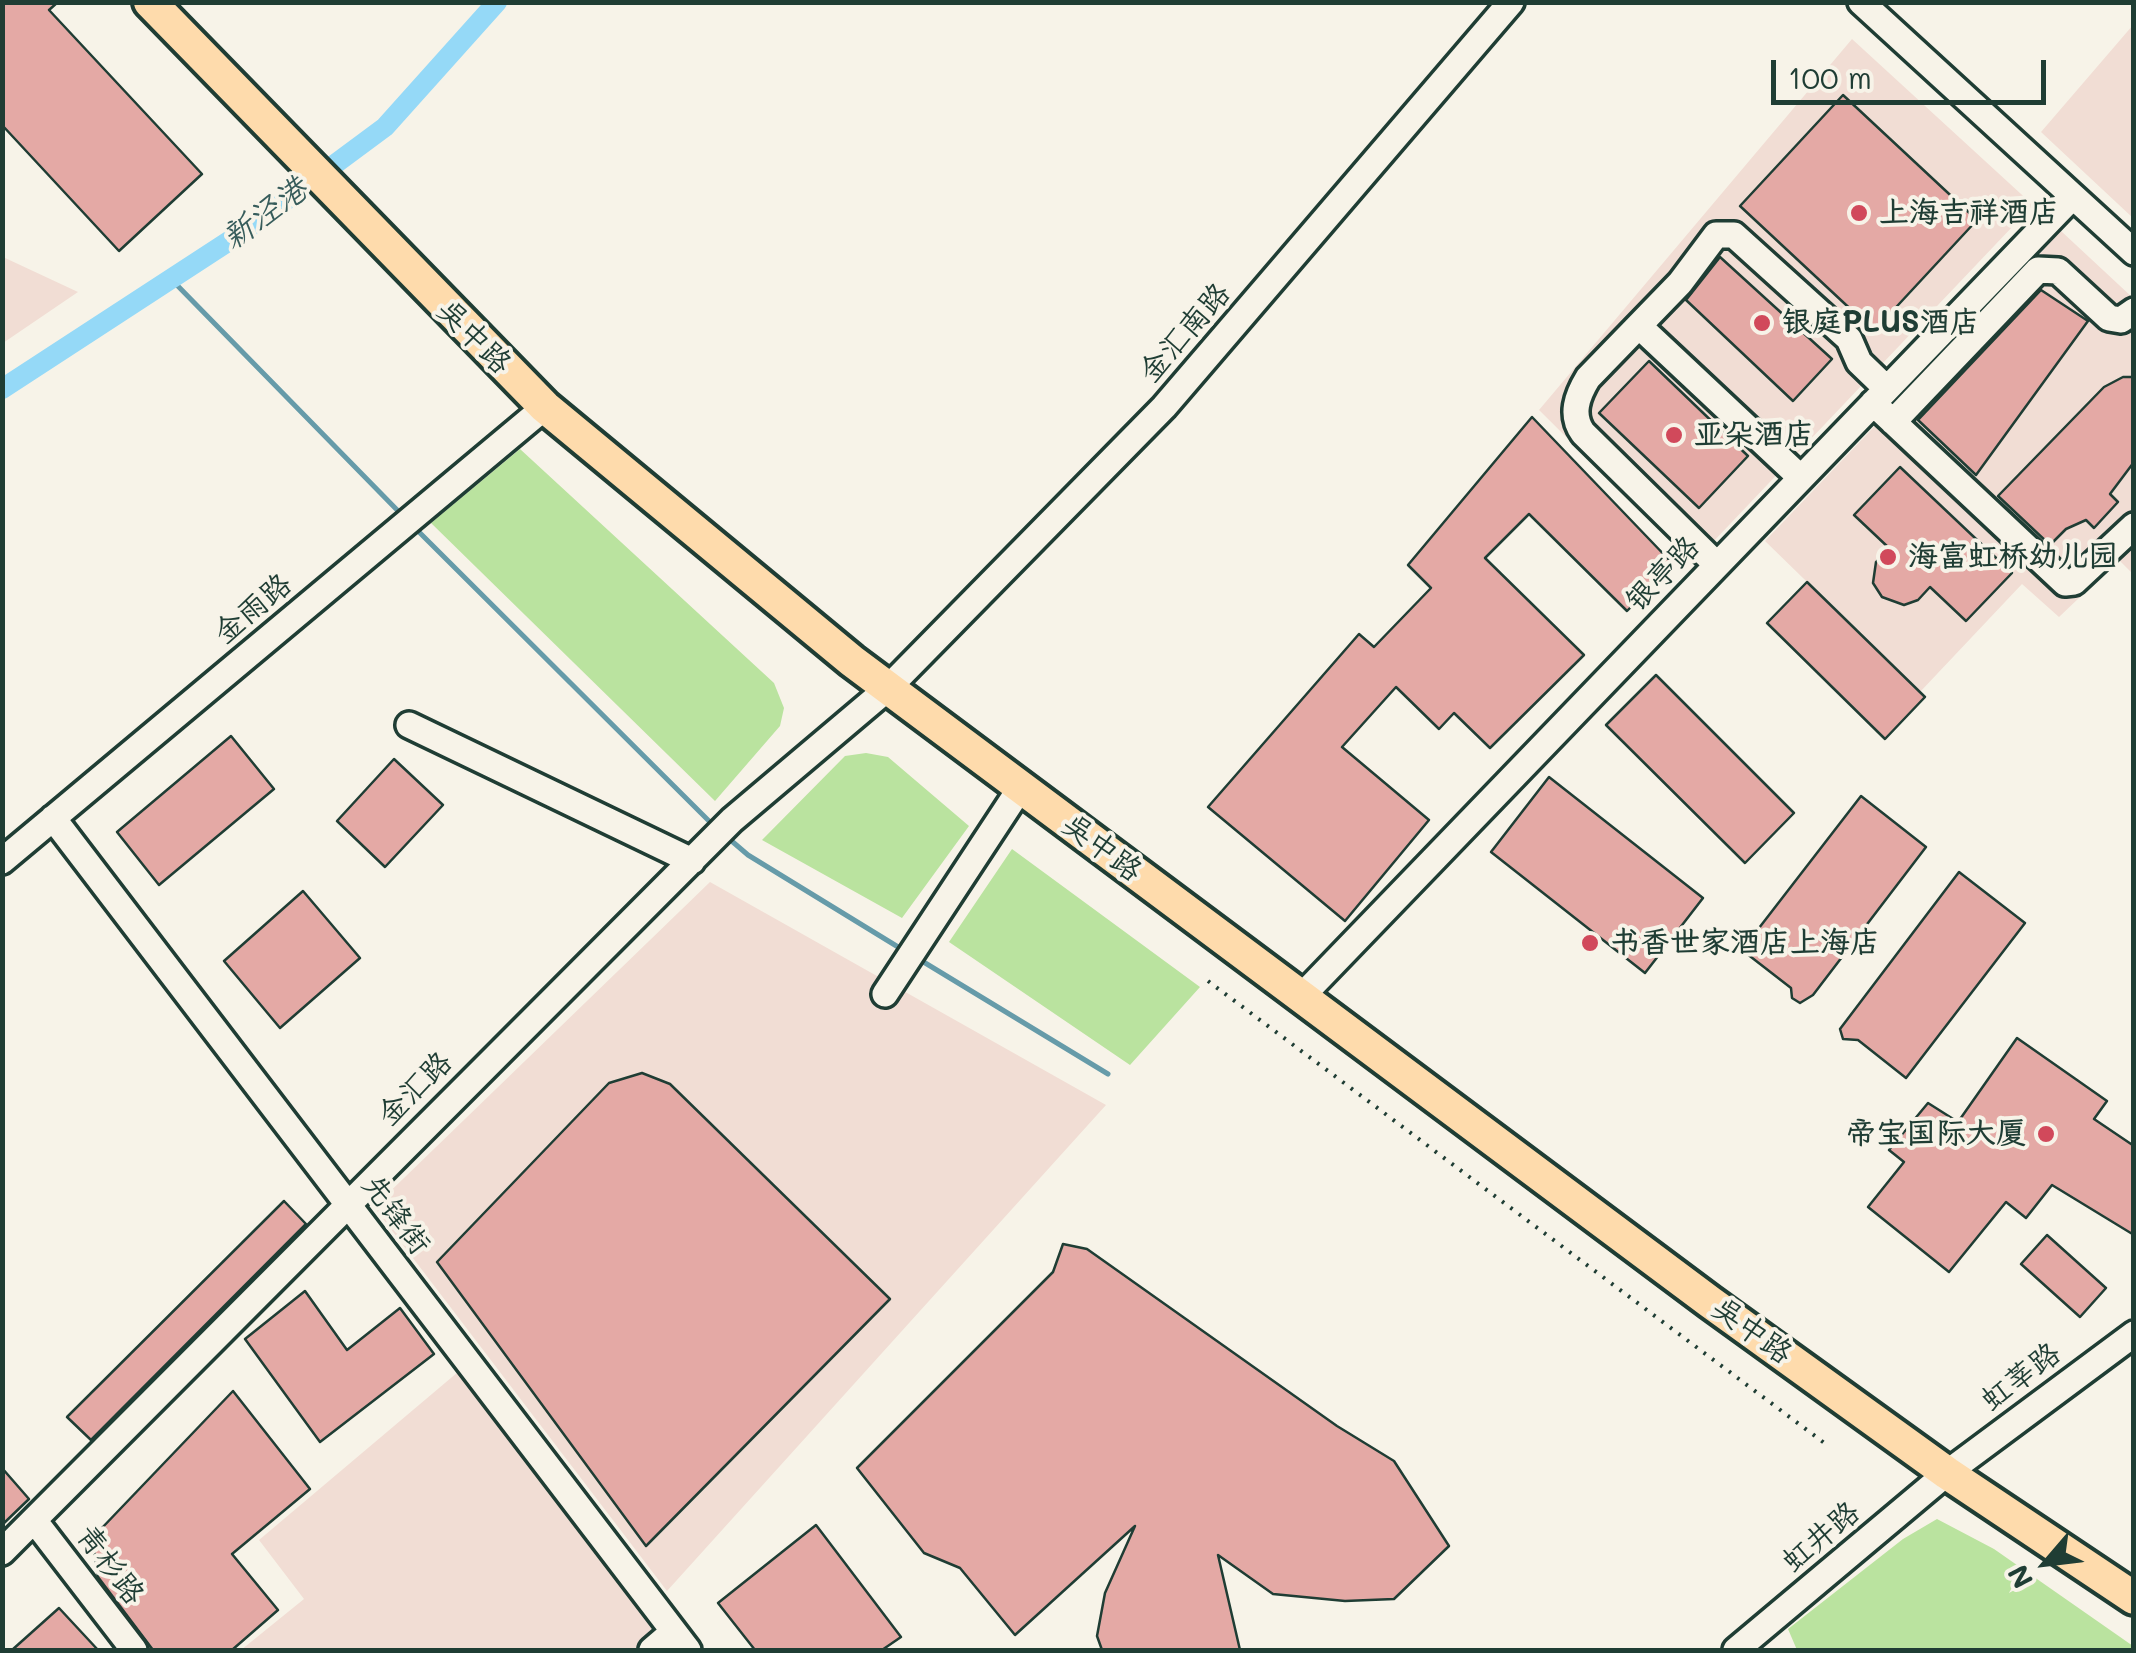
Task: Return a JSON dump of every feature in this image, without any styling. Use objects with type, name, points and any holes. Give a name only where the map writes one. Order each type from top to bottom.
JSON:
[{"type":"main road","name":"吴中路","points":[[150,2],[545,407],[887,689],[1948,1472],[2134,1598]]},
{"type":"street","name":"金汇南路","points":[[887,689],[1164,406],[1511,2]]},
{"type":"street","points":[[1861,2],[2134,252]]},
{"type":"street","name":"银亭路","points":[[1301,997],[2072,196]]},
{"type":"street","points":[[1718,565],[1577,426],[1579,392],[1680,283],[1716,235],[1728,232],[1849,340],[1892,422],[2065,582],[2074,582],[2109,544],[2134,526]]},
{"type":"street","points":[[1892,422],[2038,270],[2058,271],[2109,318],[2121,320],[2134,311]]},
{"type":"street","points":[[1639,326],[1801,478]]},
{"type":"street","name":"金雨路","points":[[2,861],[545,407]]},
{"type":"street","name":"金汇路","points":[[2,1552],[732,820],[887,689]]},
{"type":"street","points":[[409,725],[697,855]]},
{"type":"street","points":[[888,989],[1021,787]]},
{"type":"street","name":"先锋街","points":[[53,818],[680,1641]]},
{"type":"street","name":"虹莘路","points":[[1948,1472],[2134,1334]]},
{"type":"street","name":"虹井路","points":[[1736,1650],[1948,1472]]},
{"type":"street","name":"青杉路","points":[[34,1520],[134,1650]]},
{"type":"street","points":[[652,1650],[680,1641]]},
{"type":"path","points":[[1208,981],[1828,1445]]},
{"type":"shaded area","points":[[2133,25],[2133,218],[2041,132]]},
{"type":"shaded area","points":[[1852,39],[2033,205],[1693,563],[1539,410]]},
{"type":"shaded area","points":[[2061,231],[2133,298],[2133,574],[2119,560],[2059,617],[2022,584],[1920,692],[1765,541]]},
{"type":"shaded area","points":[[3,257],[78,292],[3,343]]},
{"type":"shaded area","points":[[710,882],[1106,1105],[667,1591],[374,1207]]},
{"type":"shaded area","points":[[458,1372],[658,1633],[637,1650],[241,1650],[304,1599],[259,1540]]},
{"type":"green space","points":[[520,449],[774,683],[784,708],[780,726],[715,801],[431,523]]},
{"type":"green space","points":[[866,753],[888,757],[969,826],[902,918],[762,840],[845,756]]},
{"type":"green space","points":[[1012,849],[1200,987],[1130,1065],[949,942]]},
{"type":"green space","points":[[1937,1519],[1994,1549],[2133,1646],[2133,1650],[1797,1650],[1788,1629],[1903,1539]]},
{"type":"building","points":[[2,2],[58,2],[49,10],[202,174],[119,251],[2,125]]},
{"type":"building","name":"上海吉祥酒店","points":[[1843,95],[1977,220],[1874,331],[1740,206]]},
{"type":"building","name":"银庭PLUS酒店","points":[[1720,257],[1832,359],[1793,401],[1686,300]]},
{"type":"building","points":[[2041,290],[2088,321],[1976,475],[1918,420]]},
{"type":"building","name":"亚朵酒店","points":[[1649,361],[1748,456],[1699,508],[1599,413]]},
{"type":"building","points":[[2123,377],[2134,377],[2134,462],[2110,494],[2118,502],[2094,528],[2086,520],[2066,529],[2050,545],[1998,496],[2104,387]]},
{"type":"building","points":[[1532,417],[1673,564],[1627,611],[1529,514],[1485,558],[1584,655],[1490,748],[1454,713],[1439,729],[1396,687],[1342,747],[1429,820],[1345,921],[1208,807],[1359,634],[1374,647],[1431,588],[1408,565]]},
{"type":"building","points":[[1900,467],[2012,573],[1966,621],[1930,587],[1918,600],[1904,605],[1882,597],[1873,583],[1876,562],[1889,548],[1854,515]]},
{"type":"building","points":[[1807,582],[1925,697],[1885,739],[1767,623]]},
{"type":"building","points":[[1656,675],[1794,813],[1745,863],[1606,725]]},
{"type":"building","points":[[231,736],[274,789],[159,885],[117,832]]},
{"type":"building","points":[[394,759],[443,805],[385,867],[337,821]]},
{"type":"building","points":[[1549,777],[1703,898],[1645,973],[1491,852]]},
{"type":"building","points":[[1861,796],[1926,847],[1813,995],[1800,1003],[1792,998],[1791,988],[1742,950]]},
{"type":"building","points":[[1959,872],[2025,923],[1906,1078],[1858,1040],[1843,1039],[1840,1029]]},
{"type":"building","points":[[303,891],[360,958],[280,1028],[224,961]]},
{"type":"building","points":[[2017,1038],[2107,1101],[2094,1119],[2134,1146],[2134,1235],[2052,1185],[2026,1218],[2006,1202],[1949,1272],[1868,1207],[1904,1162],[1889,1150],[1928,1103],[1958,1122]]},
{"type":"building","points":[[642,1073],[670,1084],[890,1299],[646,1546],[437,1262],[609,1083]]},
{"type":"building","points":[[284,1201],[306,1224],[91,1440],[67,1417]]},
{"type":"building","points":[[2047,1235],[2106,1288],[2080,1317],[2021,1264]]},
{"type":"building","points":[[1063,1244],[1087,1249],[1337,1426],[1394,1461],[1449,1546],[1394,1599],[1345,1601],[1273,1594],[1218,1555],[1240,1650],[1102,1650],[1097,1636],[1105,1593],[1135,1526],[1015,1635],[960,1568],[924,1553],[857,1468],[1053,1272]]},
{"type":"building","points":[[305,1291],[347,1350],[400,1308],[434,1354],[320,1442],[245,1339]]},
{"type":"building","points":[[233,1391],[310,1489],[232,1554],[278,1610],[232,1650],[153,1650],[98,1577],[94,1549],[100,1530]]},
{"type":"building","points":[[2,1468],[29,1499],[2,1525]]},
{"type":"building","points":[[816,1525],[901,1637],[882,1650],[755,1650],[718,1603]]},
{"type":"building","points":[[59,1608],[98,1650],[12,1650]]},
{"type":"waterway","name":"新泾港","points":[[2,389],[246,230],[385,127],[497,2]]},
{"type":"waterway","points":[[171,279],[403,516]]},
{"type":"waterway","points":[[415,528],[715,827]]},
{"type":"waterway","points":[[727,837],[748,855],[903,950]]},
{"type":"waterway","points":[[917,958],[1108,1074]]},
{"type":"place","name":"上海吉祥酒店","points":[[1859,213]]},
{"type":"place","name":"银庭PLUS酒店","points":[[1762,323]]},
{"type":"place","name":"亚朵酒店","points":[[1674,435]]},
{"type":"place","name":"海富虹桥幼儿园","points":[[1888,557]]},
{"type":"place","name":"书香世家酒店上海店","points":[[1590,943]]},
{"type":"place","name":"帝宝国际大厦","points":[[2046,1134]]}]
